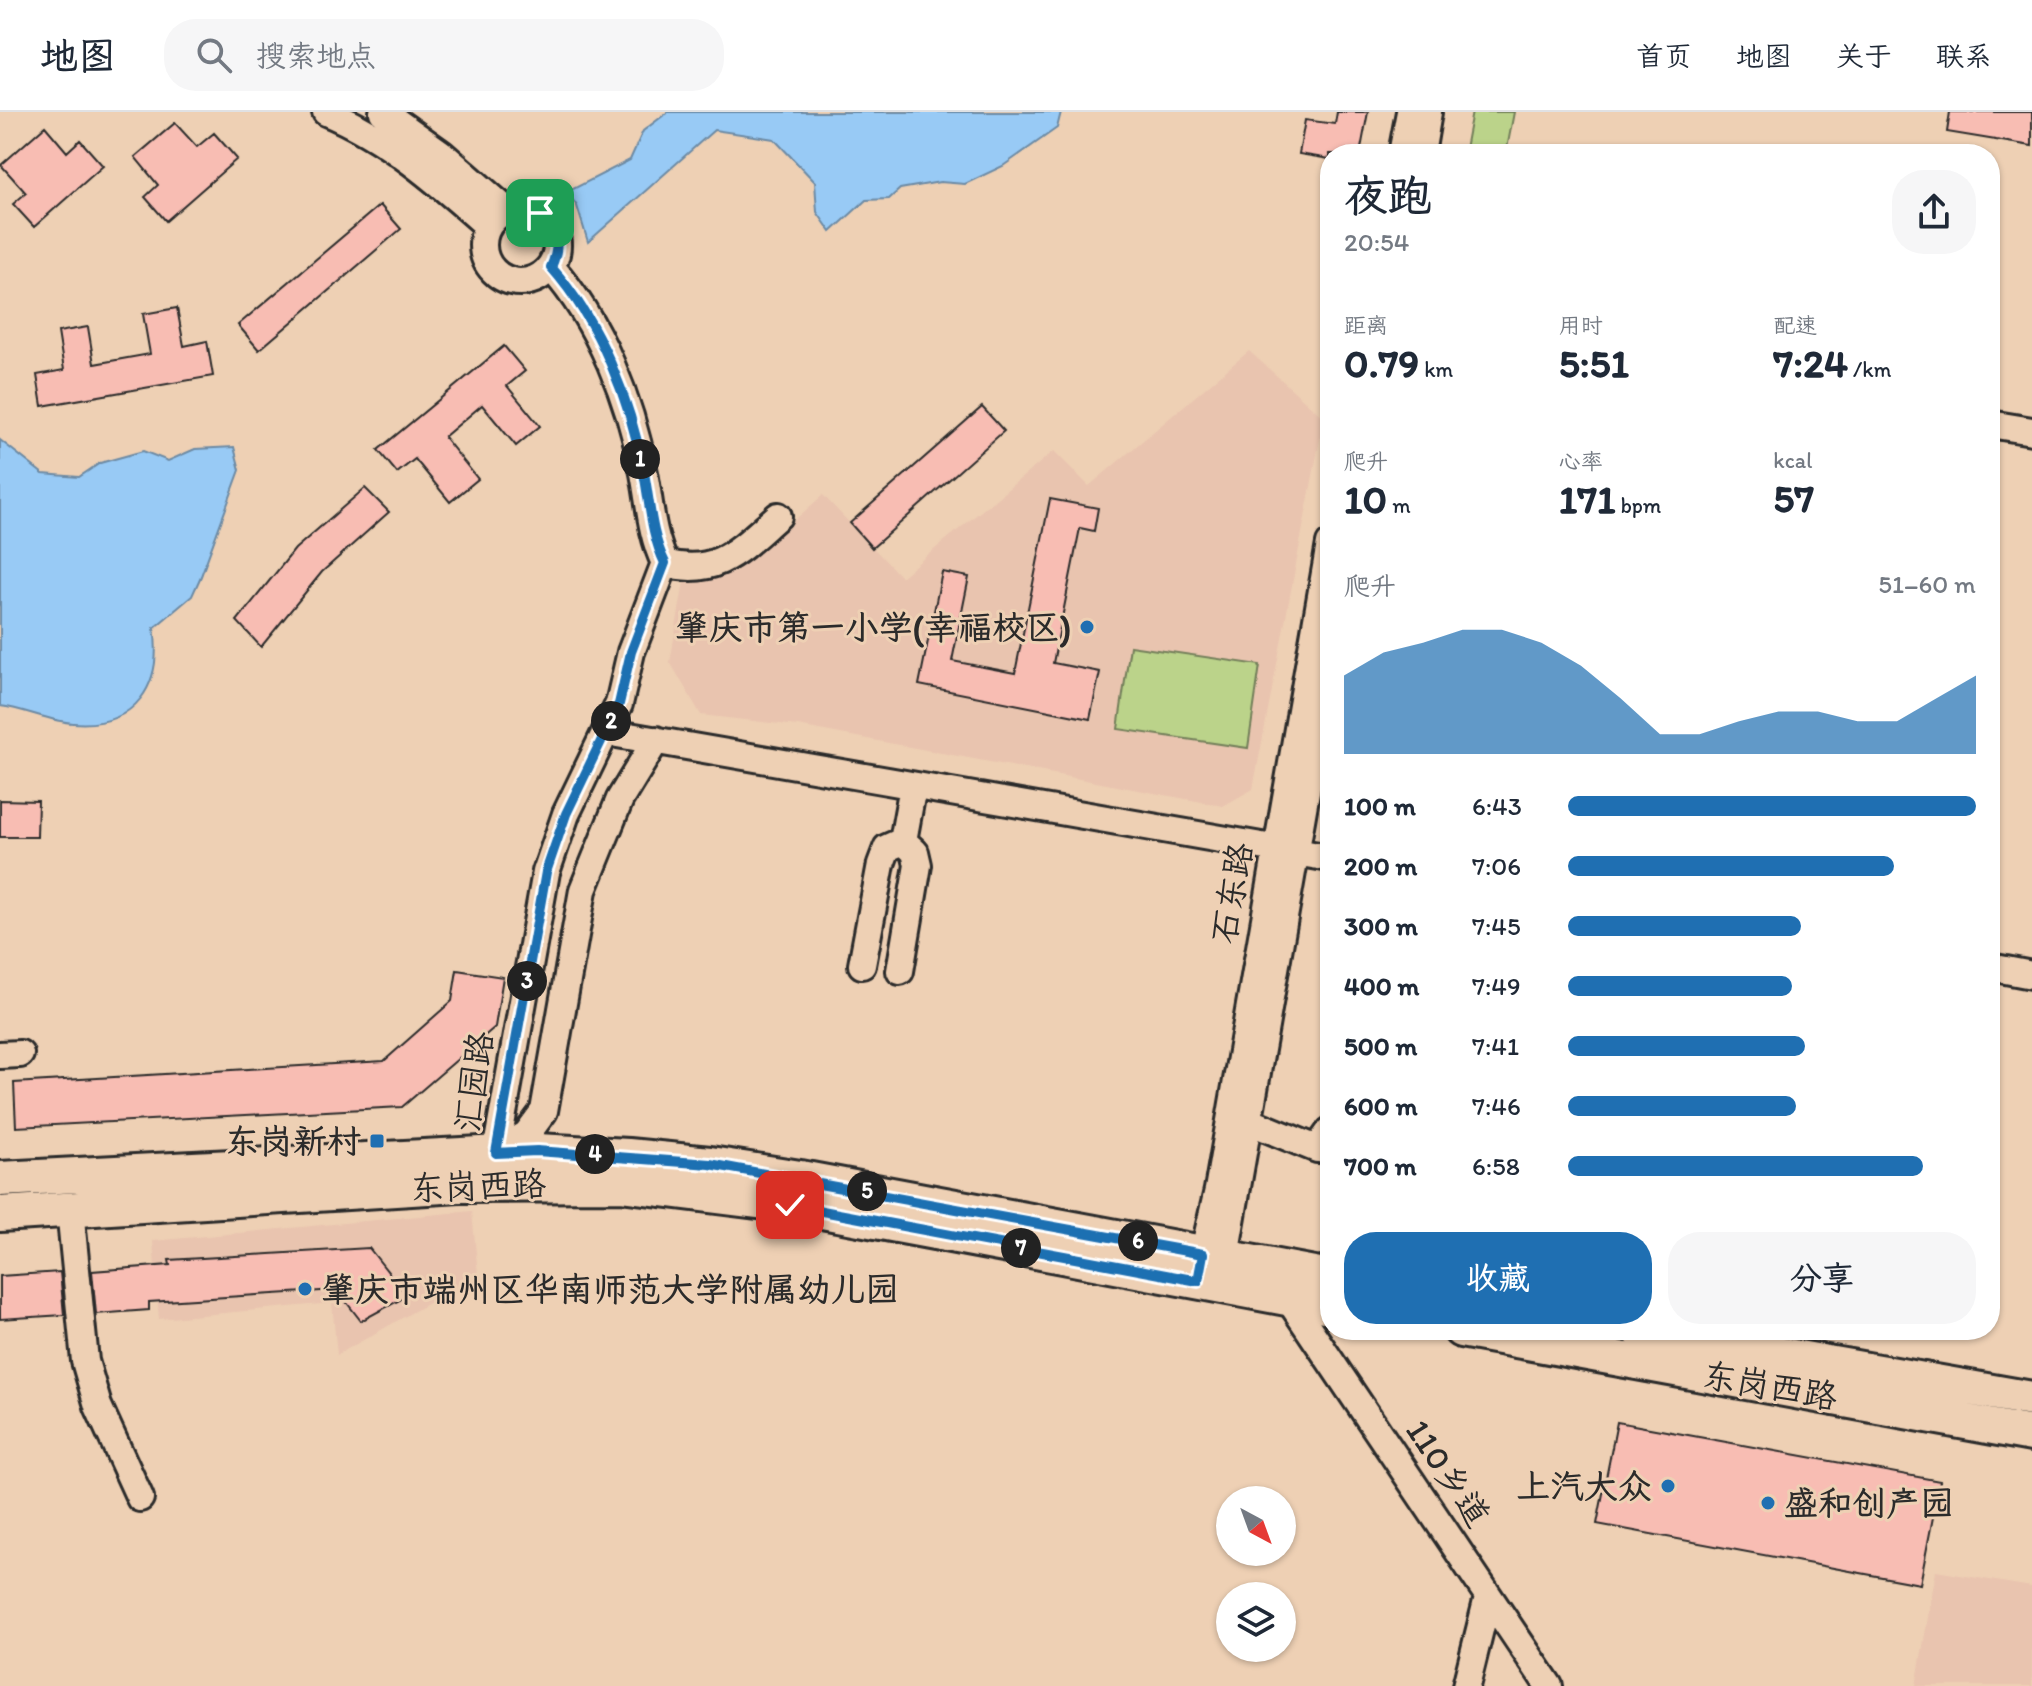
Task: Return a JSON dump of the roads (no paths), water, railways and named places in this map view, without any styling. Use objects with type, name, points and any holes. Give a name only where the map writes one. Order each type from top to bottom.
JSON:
[{"type":"main road","name":"东岗西路","points":[[0,1179],[537,1151],[710,1164],[1212,1270],[1288,1298],[1320,1304]]},
{"type":"main road","name":"东岗西路","points":[[0,1214],[459,1185],[620,1184],[790,1205],[1212,1270],[1320,1276]]},
{"type":"main road","name":"东岗西路","points":[[1516,1340],[2032,1434]]},
{"type":"main road","name":"东岗西路","points":[[1696,1340],[2032,1399]]},
{"type":"street","points":[[326,112],[358,126],[497,218]]},
{"type":"street","points":[[383,112],[442,154],[497,218]]},
{"type":"street","points":[[1404,144],[1410,112]]},
{"type":"street","points":[[1423,144],[1428,112]]},
{"type":"street","points":[[529,209],[549,221],[557,243],[551,267],[530,281],[504,279],[486,262],[483,237],[497,218],[529,209]]},
{"type":"street","points":[[551,267],[568,286],[595,329],[625,405],[643,470],[655,541],[665,563],[687,569],[726,561],[778,516]]},
{"type":"street","points":[[2000,426],[2032,431]]},
{"type":"street","name":"汇园路","points":[[496,1153],[546,872],[566,814],[619,704],[631,652],[665,563]]},
{"type":"street","name":"石东路","points":[[1212,1270],[1251,1122],[1320,614]]},
{"type":"street","name":"石东路","points":[[1212,1270],[1218,1190],[1320,699]]},
{"type":"street","points":[[606,732],[1320,857]]},
{"type":"street","name":"汇园路","points":[[496,1153],[527,1134],[544,1111],[583,890],[620,799],[656,740]]},
{"type":"street","points":[[903,841],[913,786]]},
{"type":"street","points":[[862,965],[881,864],[887,848],[903,841]]},
{"type":"street","points":[[900,971],[918,865],[915,852],[903,841]]},
{"type":"street","points":[[2000,969],[2032,975]]},
{"type":"street","points":[[1251,1122],[1317,1149],[1320,1145]]},
{"type":"street","points":[[70,1209],[85,1361],[98,1406],[140,1498]]},
{"type":"street","name":"110乡道","points":[[1288,1298],[1549,1686]]},
{"type":"street","points":[[1466,1686],[1488,1597]]},
{"type":"water","points":[[668,112],[1061,112],[1057,128],[1003,166],[965,184],[940,182],[900,189],[889,199],[866,200],[831,232],[817,212],[815,182],[774,139],[714,130],[588,242],[577,206],[567,192],[630,160],[643,131]]},
{"type":"water","points":[[0,440],[43,474],[79,477],[100,463],[143,451],[168,461],[195,449],[234,447],[240,470],[201,576],[192,596],[154,628],[156,649],[149,684],[129,710],[114,718],[95,723],[73,723],[0,706]]},
{"type":"place","name":"肇庆市第一小学(幸福校区)","points":[[1087,627]]},
{"type":"place","name":"东岗新村","points":[[377,1141]]},
{"type":"place","name":"肇庆市端州区华南师范大学附属幼儿园","points":[[305,1289]]},
{"type":"place","name":"上汽大众","points":[[1668,1486]]},
{"type":"place","name":"盛和创产园","points":[[1768,1503]]}]
